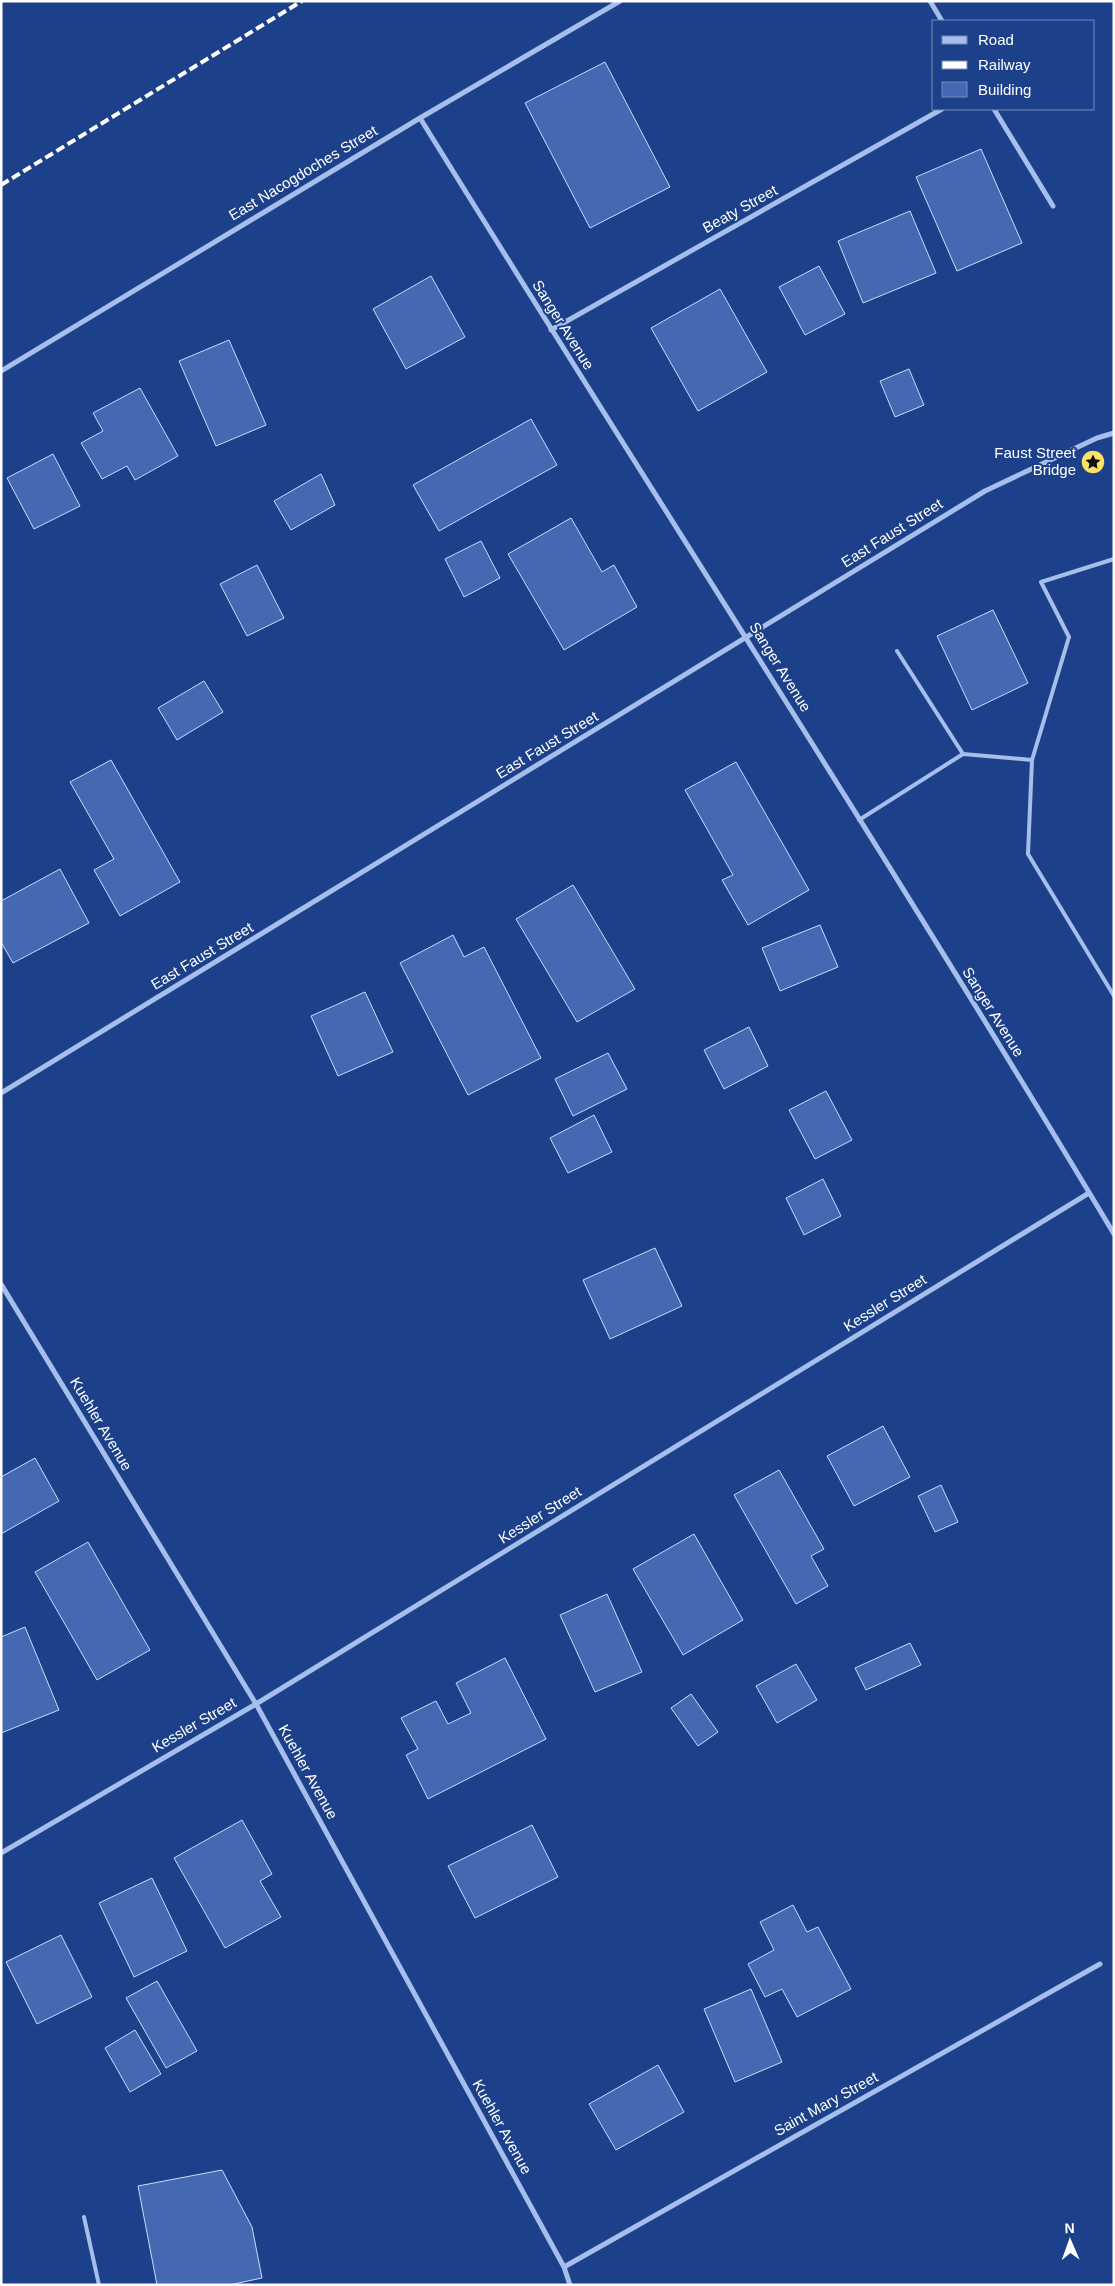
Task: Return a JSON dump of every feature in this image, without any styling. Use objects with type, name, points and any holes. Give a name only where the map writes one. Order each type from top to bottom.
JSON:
[{"type":"street","name":"East Nacogdoches Street","points":[[1,371],[420,118],[620,1]]},
{"type":"street","points":[[930,1],[941,20]]},
{"type":"street","name":"Beaty Street","points":[[551,330],[940,110]]},
{"type":"street","points":[[995,110],[1053,206]]},
{"type":"street","name":"Sanger Avenue","points":[[420,118],[551,330],[747,637],[1114,1234]]},
{"type":"street","name":"East Faust Street","points":[[1,1094],[985,491],[1097,438],[1114,433]]},
{"type":"street","name":"Kessler Street","points":[[1,1853],[256,1704],[1089,1193]]},
{"type":"street","name":"Kuehler Avenue","points":[[1,1284],[256,1704],[564,2267],[570,2285]]},
{"type":"street","name":"Saint Mary Street","points":[[564,2267],[1100,1964]]},
{"type":"lane","points":[[1114,558],[1041,582],[1069,637],[1032,760],[1028,854],[1114,996]]},
{"type":"lane","points":[[897,651],[963,754]]},
{"type":"lane","points":[[860,820],[963,754],[1032,760]]},
{"type":"lane","points":[[84,2217],[99,2285]]},
{"type":"building","points":[[605,62],[670,187],[590,228],[525,103]]},
{"type":"building","points":[[981,149],[1022,243],[957,271],[916,177]]},
{"type":"building","points":[[910,211],[936,273],[863,303],[838,241]]},
{"type":"building","points":[[819,266],[845,314],[805,335],[779,287]]},
{"type":"building","points":[[431,276],[465,337],[406,369],[373,309]]},
{"type":"building","points":[[720,289],[767,372],[698,411],[651,328]]},
{"type":"building","points":[[229,340],[266,425],[216,446],[179,361]]},
{"type":"building","points":[[909,369],[924,405],[895,417],[880,381]]},
{"type":"building","points":[[140,388],[178,456],[135,480],[127,466],[102,479],[81,443],[103,431],[93,413]]},
{"type":"building","points":[[531,419],[557,465],[439,531],[413,485]]},
{"type":"building","points":[[53,454],[80,506],[34,529],[7,478]]},
{"type":"building","points":[[321,474],[335,505],[291,530],[274,501]]},
{"type":"building","points":[[571,518],[602,572],[614,565],[637,607],[564,650],[508,554]]},
{"type":"building","points":[[481,541],[500,578],[464,597],[445,559]]},
{"type":"building","points":[[257,565],[284,618],[247,636],[220,584]]},
{"type":"building","points":[[993,610],[1028,683],[972,710],[937,636]]},
{"type":"building","points":[[204,681],[223,712],[177,740],[158,708]]},
{"type":"building","points":[[111,760],[180,882],[120,916],[94,870],[114,859],[70,782]]},
{"type":"building","points":[[736,762],[809,890],[748,925],[722,880],[733,875],[685,790]]},
{"type":"building","points":[[60,869],[89,923],[13,963],[1,942],[1,901]]},
{"type":"building","points":[[573,885],[635,989],[577,1022],[516,919]]},
{"type":"building","points":[[820,925],[838,967],[780,991],[762,948]]},
{"type":"building","points":[[453,935],[464,957],[484,947],[541,1058],[468,1095],[400,963]]},
{"type":"building","points":[[365,992],[393,1052],[338,1076],[311,1016]]},
{"type":"building","points":[[749,1027],[768,1066],[724,1089],[704,1050]]},
{"type":"building","points":[[608,1053],[627,1089],[573,1116],[555,1079]]},
{"type":"building","points":[[826,1091],[852,1140],[815,1159],[789,1110]]},
{"type":"building","points":[[594,1115],[612,1152],[568,1173],[550,1138]]},
{"type":"building","points":[[823,1179],[841,1216],[804,1235],[786,1198]]},
{"type":"building","points":[[655,1248],[682,1306],[610,1339],[583,1280]]},
{"type":"building","points":[[883,1426],[910,1477],[854,1506],[827,1456]]},
{"type":"building","points":[[35,1458],[59,1501],[1,1534],[1,1477]]},
{"type":"building","points":[[779,1470],[824,1549],[811,1556],[828,1586],[796,1604],[734,1495]]},
{"type":"building","points":[[941,1485],[958,1522],[935,1532],[918,1496]]},
{"type":"building","points":[[694,1534],[743,1620],[683,1655],[633,1569]]},
{"type":"building","points":[[88,1542],[150,1650],[97,1680],[35,1572]]},
{"type":"building","points":[[607,1594],[642,1672],[595,1692],[560,1615]]},
{"type":"building","points":[[25,1627],[59,1710],[1,1733],[1,1637]]},
{"type":"building","points":[[910,1643],[921,1665],[866,1690],[855,1668]]},
{"type":"building","points":[[505,1658],[546,1739],[428,1799],[406,1755],[418,1749],[401,1718],[436,1701],[448,1724],[471,1713],[456,1683]]},
{"type":"building","points":[[796,1664],[817,1700],[777,1723],[756,1686]]},
{"type":"building","points":[[691,1694],[718,1732],[698,1746],[671,1708]]},
{"type":"building","points":[[242,1820],[272,1874],[260,1881],[281,1917],[225,1948],[174,1858]]},
{"type":"building","points":[[532,1825],[558,1877],[475,1918],[448,1866]]},
{"type":"building","points":[[152,1878],[187,1951],[134,1977],[99,1903]]},
{"type":"building","points":[[793,1905],[807,1932],[818,1927],[851,1989],[797,2017],[782,1989],[765,1997],[748,1964],[774,1950],[760,1922]]},
{"type":"building","points":[[61,1935],[92,1997],[37,2024],[6,1962]]},
{"type":"building","points":[[157,1981],[197,2051],[166,2068],[126,1998]]},
{"type":"building","points":[[751,1989],[782,2062],[735,2082],[704,2009]]},
{"type":"building","points":[[135,2030],[161,2074],[130,2092],[105,2048]]},
{"type":"building","points":[[658,2065],[684,2112],[616,2150],[589,2104]]},
{"type":"building","points":[[222,2170],[252,2227],[262,2278],[229,2285],[157,2285],[138,2186]]},
{"type":"railway","points":[[1,185],[302,1]]},
{"type":"place","name":"Faust Street Bridge","points":[[1093,462]]}]
